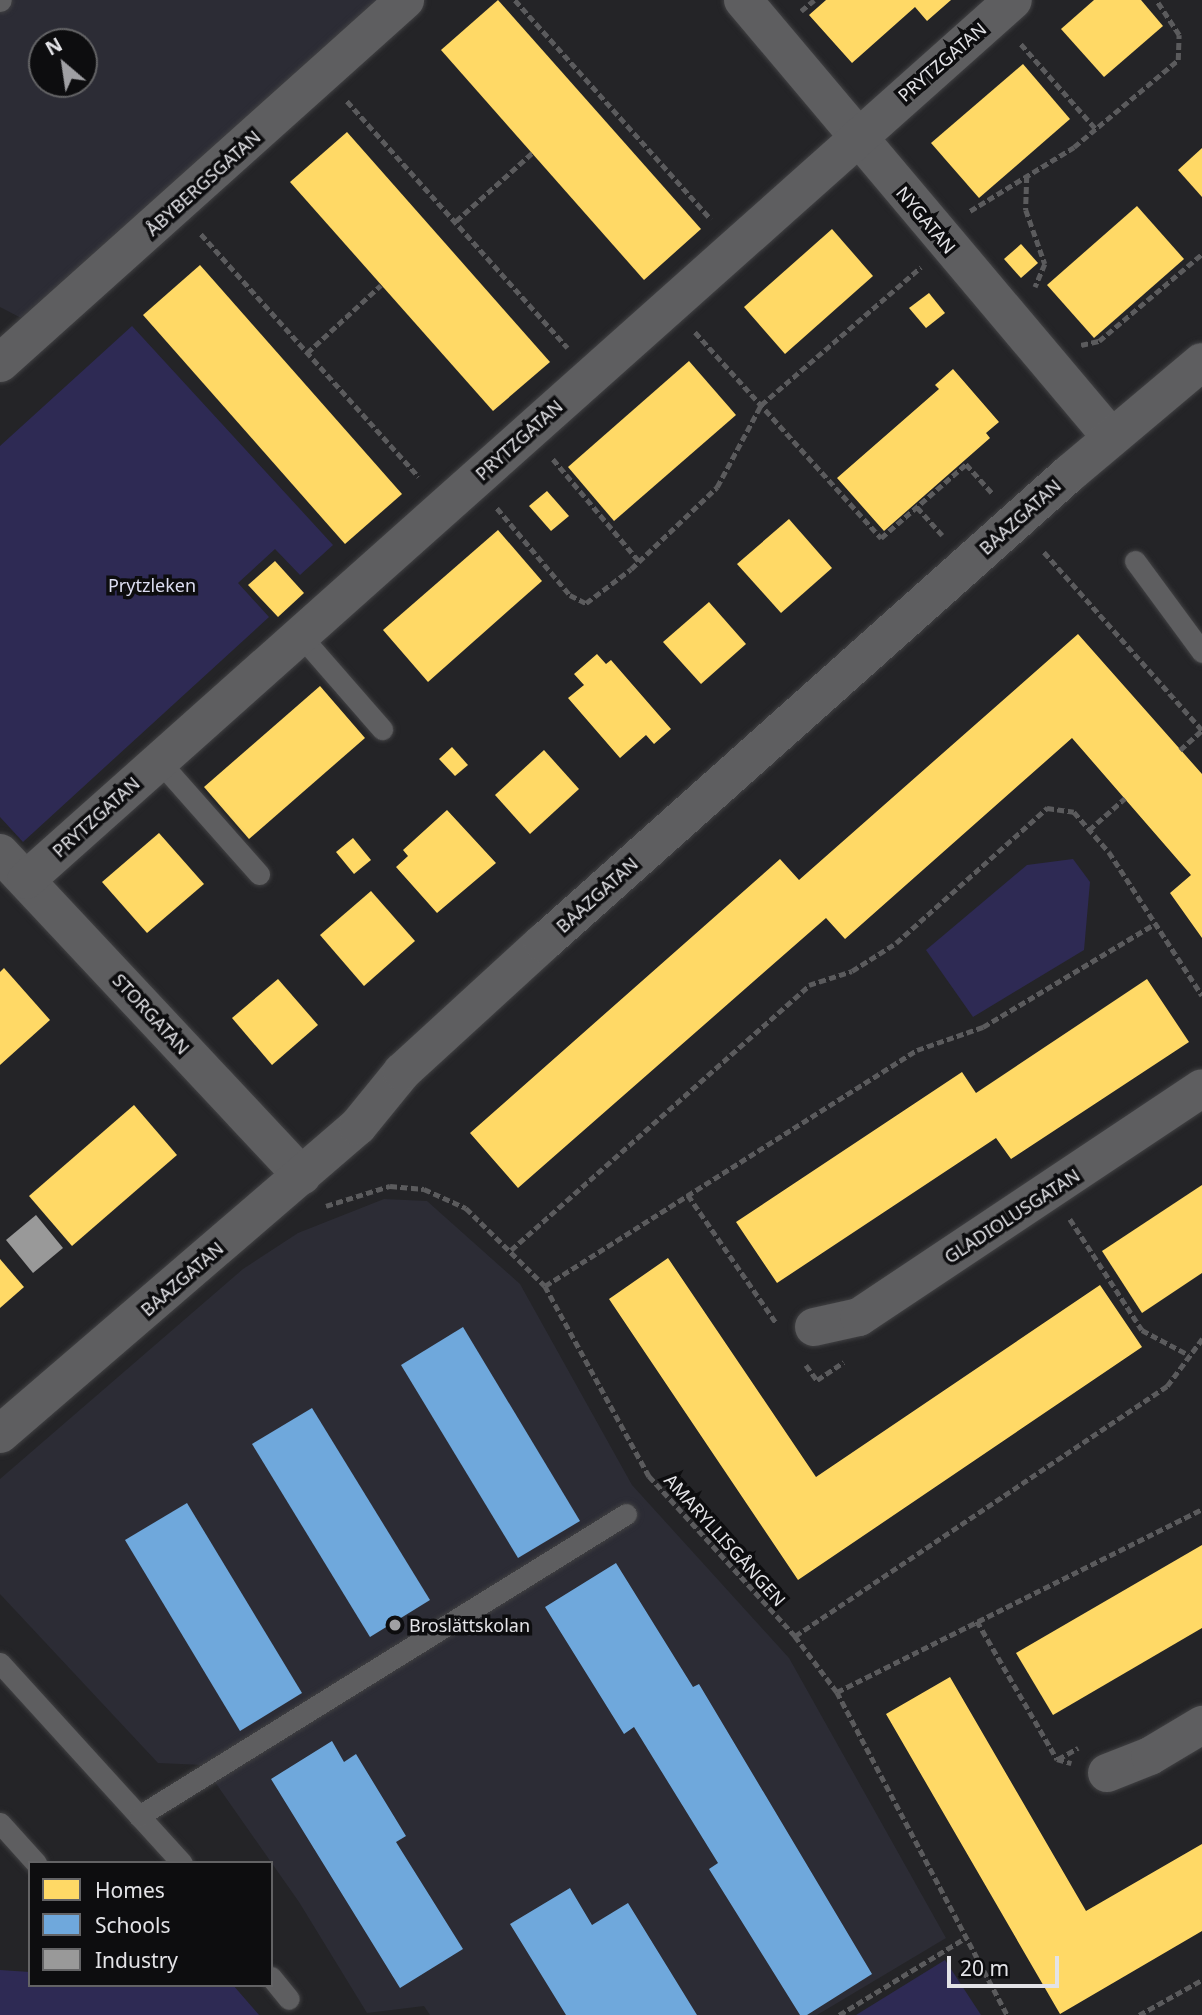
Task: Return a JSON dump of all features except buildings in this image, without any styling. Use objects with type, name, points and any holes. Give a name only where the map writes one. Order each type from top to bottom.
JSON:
[{"type":"street","name":"ÅBYBERGSGATAN","points":[[7,344],[405,0]]},
{"type":"street","name":"NYGATAN","points":[[743,0],[856,138],[1111,436]]},
{"type":"street","name":"PRYTZGATAN","points":[[7,863],[159,761],[1013,0]]},
{"type":"street","name":"BAAZGATAN","points":[[0,1434],[307,1193],[358,1126],[412,1062],[1111,436],[1202,362]]},
{"type":"street","name":"STORGATAN","points":[[7,863],[307,1193]]},
{"type":"street","name":"GLADIOLUSGATAN","points":[[814,1326],[859,1317],[1052,1191],[1202,1088]]},
{"type":"street","points":[[1107,1773],[1150,1756],[1202,1725]]},
{"type":"lane","points":[[1135,561],[1202,652]]},
{"type":"lane","points":[[299,635],[382,729]]},
{"type":"lane","points":[[159,761],[259,874]]},
{"type":"lane","points":[[139,1815],[626,1514]]},
{"type":"lane","points":[[0,1663],[180,1861]]},
{"type":"lane","points":[[0,1823],[34,1861]]},
{"type":"lane","points":[[273,1980],[289,2000]]},
{"type":"path","points":[[515,0],[735,246]]},
{"type":"path","points":[[959,218],[1096,128],[1178,60],[1179,35],[1156,0]]},
{"type":"path","points":[[1017,40],[1096,128]]},
{"type":"path","points":[[337,90],[592,374]]},
{"type":"path","points":[[456,221],[532,153]]},
{"type":"path","points":[[1027,175],[1026,209],[1045,264],[1040,284],[1031,290]]},
{"type":"path","points":[[191,222],[445,506]]},
{"type":"path","points":[[1076,350],[1086,341],[1099,341],[1202,254]]},
{"type":"path","points":[[493,504],[570,595],[586,603],[639,561],[717,487],[761,405],[929,260]]},
{"type":"path","points":[[307,353],[381,285]]},
{"type":"path","points":[[691,328],[881,538],[966,464],[1001,503]]},
{"type":"path","points":[[550,456],[639,561]]},
{"type":"path","points":[[917,507],[951,546]]},
{"type":"path","points":[[1044,552],[1202,730],[1180,750]]},
{"type":"path","points":[[1089,830],[1125,798]]},
{"type":"path","points":[[511,1250],[809,985],[852,971],[896,943],[1047,808],[1074,812],[1109,852],[1153,925],[1202,995]]},
{"type":"path","points":[[545,1286],[917,1050],[983,1027],[1153,925]]},
{"type":"path","name":"AMARYLLISGÅNGEN","points":[[307,1193],[390,1186],[424,1189],[466,1208],[545,1286],[649,1476],[795,1636],[837,1692],[1007,2015]]},
{"type":"path","points":[[1052,1191],[1142,1330],[1189,1355]]},
{"type":"path","points":[[688,1195],[780,1328],[814,1326]]},
{"type":"path","points":[[795,1636],[1156,1394],[1202,1339]]},
{"type":"path","points":[[837,1692],[1202,1509]]},
{"type":"path","points":[[977,1621],[1057,1759]]},
{"type":"path","points":[[839,2015],[965,1938]]},
{"type":"path","points":[[1139,2015],[1202,1980]]},
{"type":"shaded area","points":[[0,0],[381,0],[25,320],[0,307]]},
{"type":"shaded area","name":"Broslättskolan","points":[[384,1199],[427,1201],[520,1284],[632,1485],[789,1658],[946,1938],[817,2015],[430,2015],[424,2006],[367,2013],[273,1861],[270,1861],[203,1765],[158,1763],[0,1594],[0,1479],[243,1269],[298,1233]]},
{"type":"green space","name":"Prytzleken","points":[[132,326],[333,545],[300,575],[275,549],[238,583],[269,617],[23,842],[0,817],[0,446]]},
{"type":"green space","points":[[1073,859],[1090,882],[1084,950],[973,1017],[926,950],[1027,865]]},
{"type":"green space","points":[[945,1960],[981,2015],[856,2015]]},
{"type":"green space","points":[[0,1970],[28,1972],[28,1987],[235,1987],[259,2015],[0,2015]]},
{"type":"place","name":"Broslättskolan","points":[[395,1625]]}]
